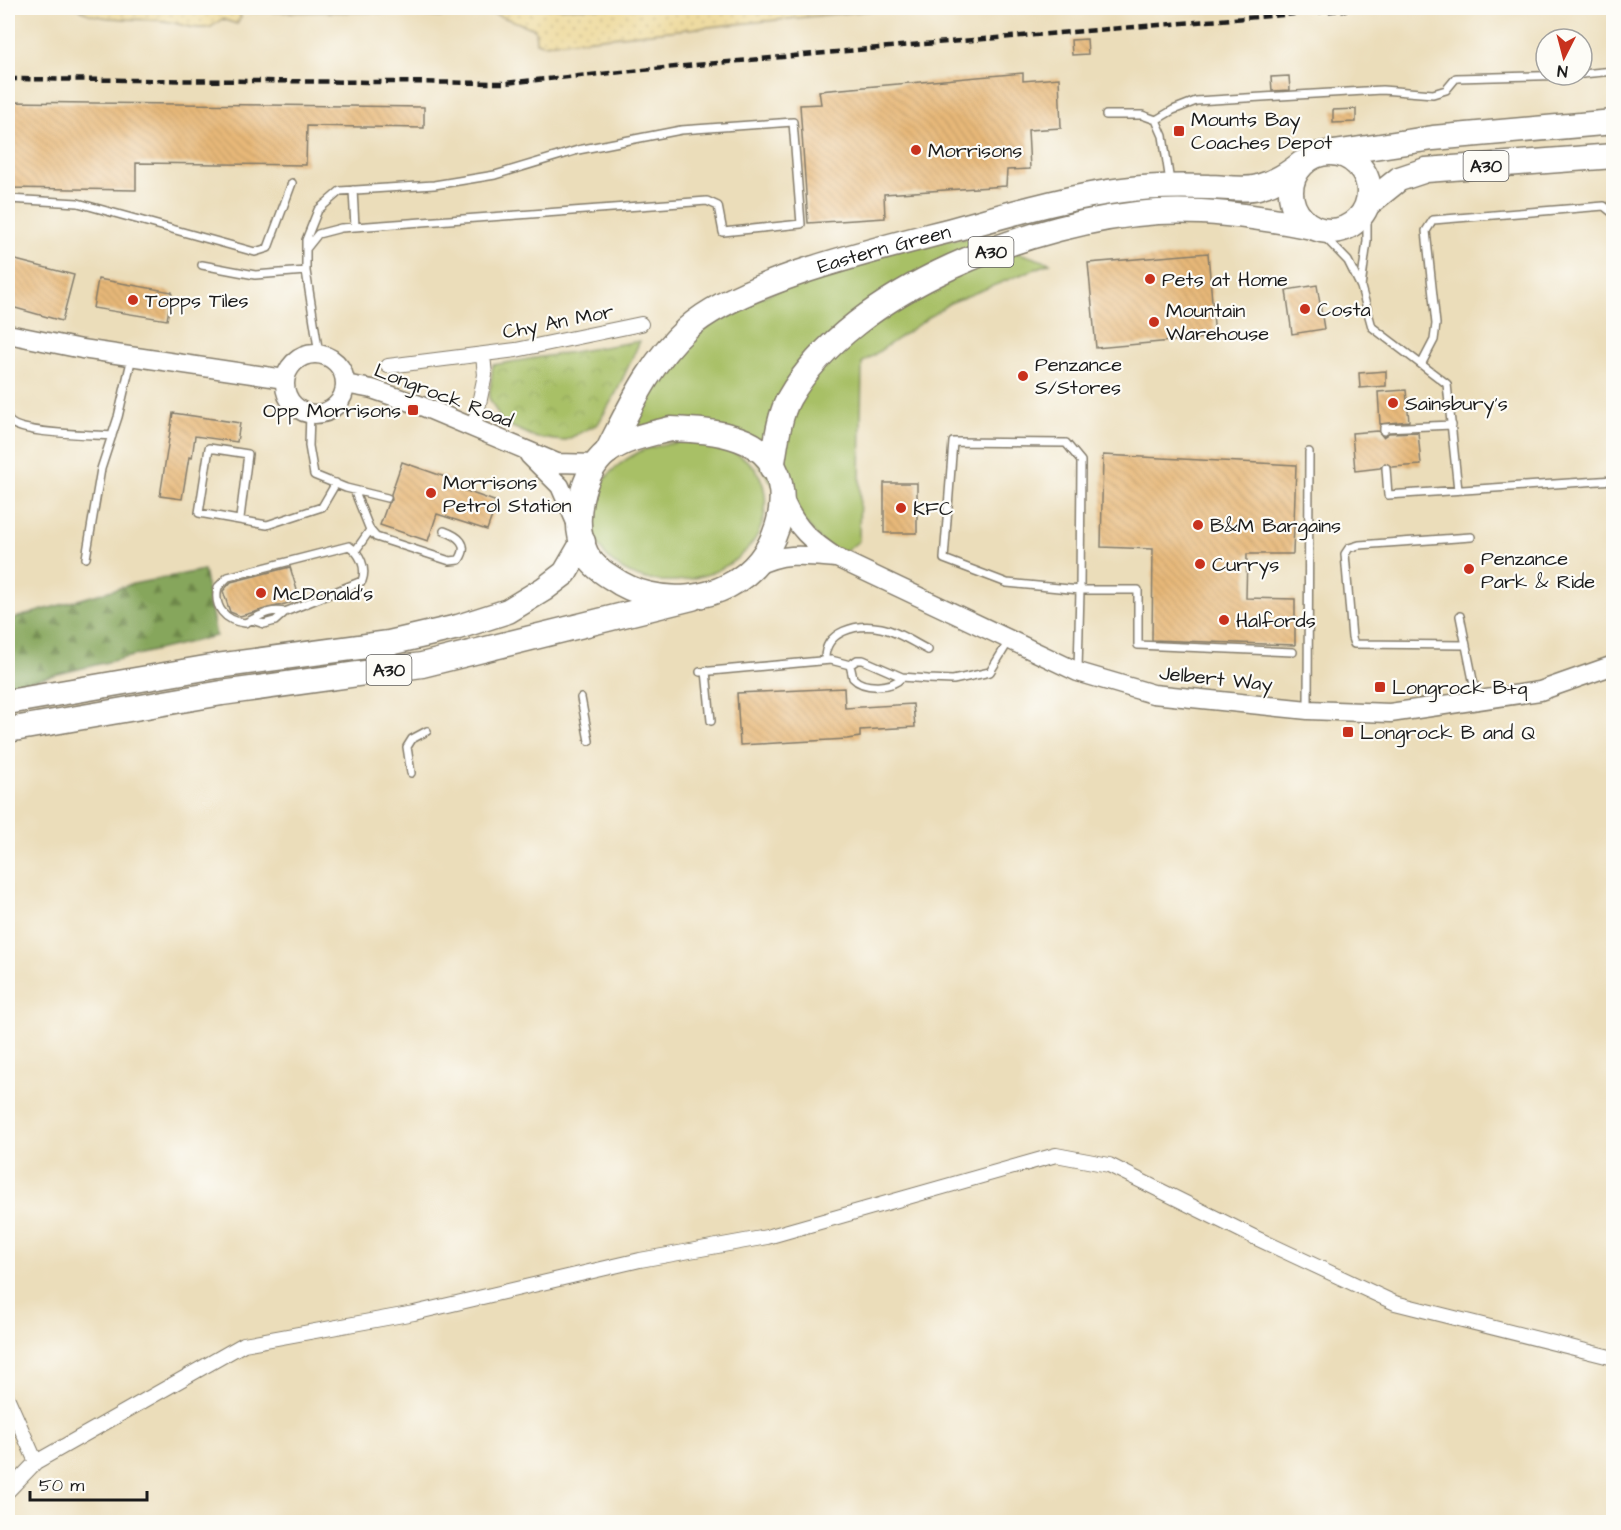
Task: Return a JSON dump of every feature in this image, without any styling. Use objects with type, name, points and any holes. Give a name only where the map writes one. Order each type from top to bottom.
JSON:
[{"type":"highway","name":"A30","points":[[1334,153],[1433,138],[1614,122]]},
{"type":"highway","points":[[1334,153],[1347,156],[1365,172],[1369,183],[1368,206],[1356,223],[1344,230],[1330,232],[1314,228],[1299,216],[1291,197],[1292,185],[1302,163],[1321,154],[1334,153]]},
{"type":"highway","name":"A30","points":[[1368,206],[1399,179],[1426,170],[1614,156]]},
{"type":"highway","name":"Eastern Green","points":[[602,458],[641,385],[665,349],[691,326],[722,305],[787,278],[922,237],[1038,207],[1121,190],[1170,186],[1256,188],[1279,180],[1302,163]]},
{"type":"highway","name":"Eastern Green","points":[[772,468],[778,430],[789,399],[815,364],[850,328],[900,292],[965,262],[1047,231],[1104,218],[1149,213],[1206,212],[1314,228]]},
{"type":"highway","points":[[671,429],[709,431],[740,439],[760,451],[781,484],[784,500],[778,529],[768,549],[754,567],[722,589],[692,598],[649,596],[622,585],[600,570],[586,554],[581,537],[580,506],[585,484],[602,458],[637,437],[671,429]]},
{"type":"highway","name":"A30","points":[[8,702],[217,666],[389,643],[458,627],[508,611],[544,589],[565,573],[581,537]]},
{"type":"highway","name":"A30","points":[[8,730],[222,693],[422,665],[692,598]]},
{"type":"street","name":"Chy An Mor","points":[[388,366],[483,355],[573,340],[641,324]]},
{"type":"street","points":[[8,334],[132,357],[285,379]]},
{"type":"street","points":[[319,354],[333,359],[342,370],[345,384],[338,403],[320,413],[310,413],[301,410],[288,398],[285,379],[293,363],[301,357],[319,354]]},
{"type":"street","name":"Chy An Mor","points":[[474,428],[485,375],[483,355]]},
{"type":"street","name":"Longrock Road","points":[[345,384],[372,389],[557,462],[602,458]]},
{"type":"street","name":"Longrock Road","points":[[525,451],[560,486],[581,537]]},
{"type":"street","name":"Jelbert Way","points":[[784,500],[793,520],[807,537],[837,558],[1078,672],[1153,694],[1308,710],[1390,713],[1540,691],[1614,665]]},
{"type":"street","name":"Jelbert Way","points":[[754,567],[772,558],[793,554],[837,558]]},
{"type":"street","points":[[8,1491],[36,1462],[244,1344],[414,1312],[640,1260],[767,1237],[1056,1155],[1109,1165],[1256,1238],[1395,1303],[1614,1358]]},
{"type":"street","points":[[8,1399],[36,1462]]},
{"type":"lane","points":[[1594,73],[1614,71]]},
{"type":"lane","points":[[1156,120],[1196,101],[1382,90],[1433,94],[1446,90],[1456,78],[1534,76]]},
{"type":"lane","points":[[1106,115],[1142,115],[1156,120]]},
{"type":"lane","points":[[1156,120],[1167,154],[1170,186]]},
{"type":"lane","points":[[306,249],[318,234],[327,230],[707,201],[718,206],[723,232],[801,224],[793,122],[681,130],[578,150],[495,176],[434,185],[340,191],[318,210],[306,240],[306,249],[306,271],[319,354]]},
{"type":"lane","points":[[8,198],[78,202],[255,252],[268,248],[292,183]]},
{"type":"lane","points":[[353,190],[355,227]]},
{"type":"lane","points":[[1361,287],[1367,241],[1368,206]]},
{"type":"lane","points":[[1422,363],[1434,340],[1436,324],[1426,231],[1433,220],[1604,206],[1614,214]]},
{"type":"lane","points":[[1314,228],[1348,261],[1361,287],[1372,327],[1390,343],[1422,363],[1447,384],[1458,490]]},
{"type":"lane","points":[[202,265],[255,275],[306,271]]},
{"type":"lane","points":[[86,558],[101,469],[132,357]]},
{"type":"lane","points":[[8,387],[8,419],[13,426],[27,430],[112,436]]},
{"type":"lane","points":[[310,413],[309,446],[314,475],[354,490],[387,498]]},
{"type":"lane","points":[[1384,431],[1384,428],[1452,425]]},
{"type":"lane","points":[[1078,672],[1080,590],[1081,461],[1066,443],[953,442],[944,559],[1007,583],[1080,590],[1138,590],[1138,645],[1293,652]]},
{"type":"lane","points":[[240,518],[248,454],[210,448],[199,513],[240,518],[267,525],[322,507],[336,483]]},
{"type":"lane","points":[[1308,710],[1309,452]]},
{"type":"lane","points":[[1386,468],[1388,495],[1614,480]]},
{"type":"lane","points":[[354,490],[375,537],[450,561],[459,560],[464,552],[462,542],[458,536],[444,531]]},
{"type":"lane","points":[[357,550],[370,530]]},
{"type":"lane","points":[[1465,645],[1354,644],[1345,554],[1349,548],[1359,545],[1471,537]]},
{"type":"lane","points":[[349,546],[357,550],[364,570],[362,581],[285,612],[261,613],[245,623],[236,622],[222,615],[216,593],[218,586],[228,577],[349,546]]},
{"type":"lane","points":[[252,620],[264,624],[275,621],[285,612]]},
{"type":"lane","points":[[1460,616],[1477,700]]},
{"type":"lane","points":[[825,660],[827,645],[836,635],[857,628],[883,628],[928,650]]},
{"type":"lane","points":[[711,721],[703,672],[825,660],[850,665],[857,660],[870,661],[902,677],[953,680],[983,675],[998,662],[1009,641]]},
{"type":"lane","points":[[850,665],[853,678],[863,686],[897,683],[902,677]]},
{"type":"lane","points":[[580,698],[589,741]]},
{"type":"lane","points":[[411,773],[407,747],[412,739],[427,731]]},
{"type":"green space","points":[[973,238],[1050,263],[950,303],[862,363],[859,541],[837,558],[784,500],[740,439],[624,442],[641,385],[694,323],[899,243]]},
{"type":"green space","points":[[640,341],[616,393],[598,424],[564,441],[537,438],[503,423],[489,398],[493,365]]},
{"type":"green space","points":[[685,441],[729,450],[751,464],[765,492],[765,513],[762,524],[748,549],[726,566],[710,573],[666,581],[636,576],[612,562],[597,542],[591,519],[596,495],[612,471],[641,451]]},
{"type":"green space","points":[[204,570],[216,636],[8,686],[8,620],[133,584]]},
{"type":"sand","points":[[78,8],[447,8],[441,17],[369,12],[238,12],[241,17],[237,24],[222,19],[211,27],[199,28],[164,21],[95,16]]},
{"type":"sand","points":[[478,8],[893,8],[543,44],[536,42],[535,29]]},
{"type":"building","points":[[1087,39],[1088,54],[1072,55],[1071,40]]},
{"type":"building","name":"Morrisons","points":[[1023,73],[1023,81],[1059,78],[1061,128],[1028,130],[1030,169],[1007,170],[1006,186],[884,194],[885,218],[808,223],[800,105],[821,104],[819,91]]},
{"type":"building","points":[[1289,76],[1290,90],[1272,91],[1271,77]]},
{"type":"building","points":[[8,102],[424,107],[424,128],[307,126],[306,165],[136,163],[136,190],[8,188]]},
{"type":"building","points":[[1356,109],[1356,122],[1333,123],[1333,110]]},
{"type":"building","points":[[1208,253],[1215,337],[1096,348],[1088,263]]},
{"type":"building","points":[[8,258],[74,275],[62,321],[8,306]]},
{"type":"building","name":"Topps Tiles","points":[[98,279],[172,292],[167,320],[93,308]]},
{"type":"building","name":"Costa","points":[[1317,285],[1324,329],[1292,334],[1286,290]]},
{"type":"building","points":[[1386,371],[1386,386],[1360,388],[1359,373]]},
{"type":"building","name":"Sainsbury's","points":[[1406,390],[1409,421],[1380,424],[1378,392]]},
{"type":"building","points":[[173,413],[240,423],[237,442],[195,436],[182,499],[160,496]]},
{"type":"building","name":"Sainsbury's","points":[[1378,431],[1383,437],[1389,433],[1418,432],[1421,465],[1392,467],[1385,463],[1380,468],[1355,471],[1352,433]]},
{"type":"building","name":"B&M Bargains","points":[[1103,455],[1296,465],[1293,554],[1247,554],[1246,598],[1295,599],[1295,645],[1152,640],[1153,549],[1101,547]]},
{"type":"building","name":"Morrisons Petrol Station","points":[[402,462],[448,478],[446,484],[497,502],[487,530],[437,514],[428,541],[380,525],[388,503],[392,500],[391,494]]},
{"type":"building","name":"KFC","points":[[884,483],[917,483],[917,533],[884,533]]},
{"type":"building","name":"McDonald's","points":[[290,567],[300,600],[240,616],[230,612],[223,591],[231,582]]},
{"type":"building","points":[[844,688],[845,708],[913,704],[915,727],[860,730],[860,737],[847,739],[740,745],[737,693]]},
{"type":"railway","points":[[8,79],[504,83],[911,45],[1369,8]]},
{"type":"place","name":"Mounts Bay Coaches Depot","points":[[1179,131]]},
{"type":"place","name":"Morrisons","points":[[916,150]]},
{"type":"place","name":"Pets at Home","points":[[1150,279]]},
{"type":"place","name":"Topps Tiles","points":[[133,300]]},
{"type":"place","name":"Costa","points":[[1305,309]]},
{"type":"place","name":"Mountain Warehouse","points":[[1154,322]]},
{"type":"place","name":"Penzance S/Stores","points":[[1023,376]]},
{"type":"place","name":"Sainsbury's","points":[[1393,403]]},
{"type":"place","name":"Opp Morrisons","points":[[413,410]]},
{"type":"place","name":"Morrisons Petrol Station","points":[[431,493]]},
{"type":"place","name":"KFC","points":[[901,508]]},
{"type":"place","name":"B&M Bargains","points":[[1198,525]]},
{"type":"place","name":"Currys","points":[[1200,564]]},
{"type":"place","name":"Penzance Park & Ride","points":[[1469,569]]},
{"type":"place","name":"McDonald's","points":[[261,593]]},
{"type":"place","name":"Halfords","points":[[1224,620]]},
{"type":"place","name":"Longrock B+q","points":[[1380,687]]},
{"type":"place","name":"Longrock B and Q","points":[[1348,732]]}]
